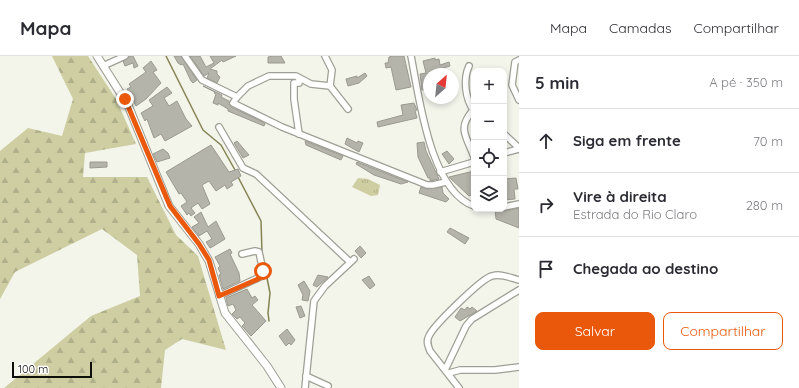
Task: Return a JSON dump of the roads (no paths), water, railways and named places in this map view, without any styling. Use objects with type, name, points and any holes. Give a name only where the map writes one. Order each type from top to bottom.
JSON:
[{"type":"main road","points":[[97,56],[128,105],[170,206],[205,252],[209,260],[219,296],[228,318],[281,388]]},
{"type":"street","points":[[103,66],[125,56]]},
{"type":"street","points":[[185,56],[202,80],[237,97]]},
{"type":"street","points":[[325,56],[332,70],[330,86],[348,109]]},
{"type":"street","points":[[410,56],[424,123],[440,172],[446,182],[459,196],[471,204]]},
{"type":"street","points":[[519,60],[515,62],[512,85],[519,100]]},
{"type":"street","points":[[469,66],[464,77],[464,82],[471,104]]},
{"type":"street","points":[[330,86],[310,84],[296,76],[269,76],[248,86],[237,97],[234,103],[299,134],[427,185],[433,186],[446,182]]},
{"type":"street","points":[[299,79],[299,83],[294,84],[294,99],[299,134]]},
{"type":"street","points":[[471,112],[465,119],[463,126],[471,149]]},
{"type":"street","points":[[219,127],[243,168],[256,174],[352,260],[318,295],[312,313],[305,388]]},
{"type":"street","points":[[507,137],[519,148],[507,152]]},
{"type":"street","points":[[440,172],[471,163]]},
{"type":"street","points":[[507,206],[519,204]]},
{"type":"street","points":[[219,296],[262,276],[263,271],[259,252],[255,251],[242,254]]},
{"type":"street","points":[[459,388],[430,351],[428,340],[431,332],[473,290],[490,276],[497,274],[519,280]]},
{"type":"street","points":[[447,371],[466,326],[472,319],[519,290]]},
{"type":"street","points":[[447,371],[495,370],[519,366]]},
{"type":"street","points":[[306,376],[328,386]]},
{"type":"waterway","points":[[166,56],[203,130],[221,145],[235,170]]},
{"type":"waterway","points":[[238,177],[261,221],[262,253],[270,293],[268,313],[269,321]]}]
